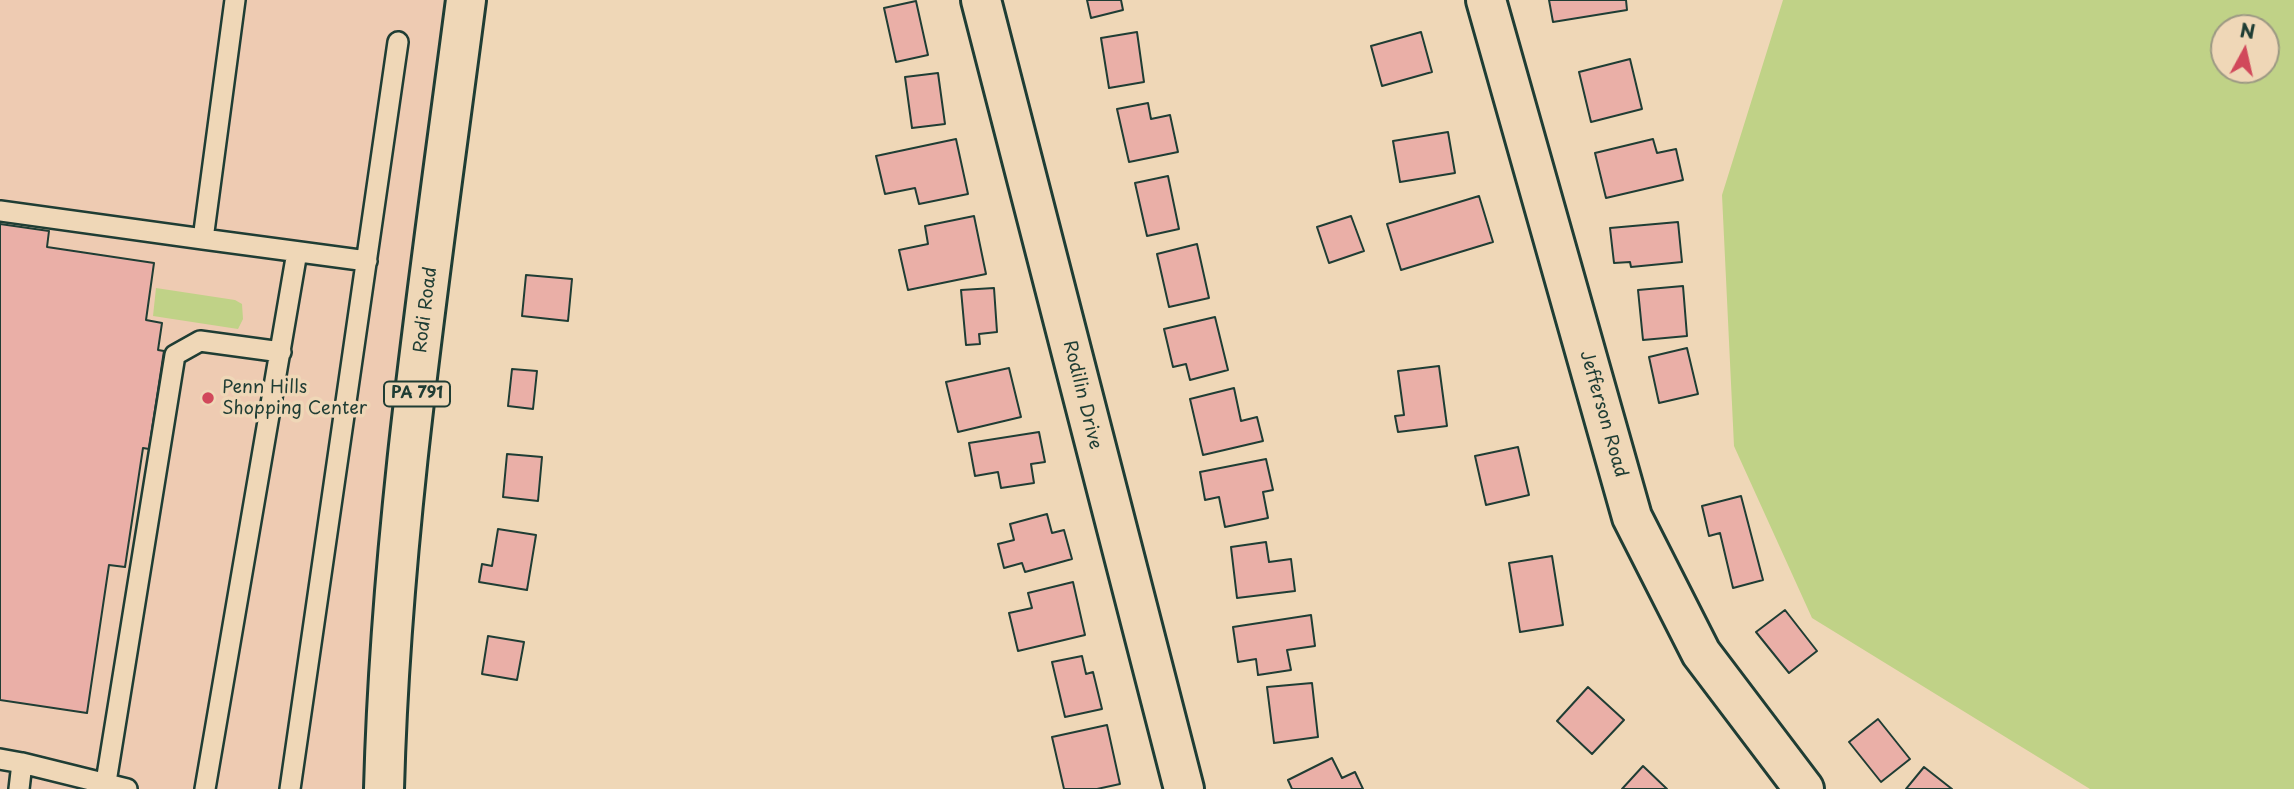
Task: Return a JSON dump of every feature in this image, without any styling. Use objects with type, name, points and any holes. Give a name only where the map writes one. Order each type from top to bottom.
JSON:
[{"type":"street","name":"Rodi Road","points":[[384,789],[387,690],[404,504],[466,0]]},
{"type":"street","name":"Rodilin Drive","points":[[981,0],[1184,789]]},
{"type":"street","name":"Jefferson Road","points":[[1486,0],[1632,517],[1701,653],[1804,789]]},
{"type":"lane","points":[[203,239],[235,0]]},
{"type":"lane","points":[[290,789],[398,42]]},
{"type":"lane","points":[[0,211],[367,261]]},
{"type":"lane","points":[[205,789],[297,252]]},
{"type":"lane","points":[[106,782],[175,355],[200,341],[281,352]]},
{"type":"lane","points":[[0,759],[127,789]]},
{"type":"lane","points":[[19,789],[22,763]]},
{"type":"shaded area","name":"Penn Hills Shopping Center","points":[[0,0],[466,0],[384,789],[0,789]]},
{"type":"green space","points":[[1783,0],[2294,0],[2294,789],[2090,789],[1812,618],[1734,446],[1722,195]]},
{"type":"green space","points":[[156,288],[235,300],[242,304],[243,319],[238,329],[153,316]]},
{"type":"building","points":[[1087,0],[1121,0],[1123,10],[1091,18]]},
{"type":"building","points":[[1549,0],[1626,0],[1627,10],[1553,22]]},
{"type":"building","points":[[916,1],[928,55],[896,62],[884,8]]},
{"type":"building","points":[[1137,32],[1144,82],[1109,88],[1101,38]]},
{"type":"building","points":[[1421,32],[1432,72],[1382,86],[1371,46]]},
{"type":"building","points":[[1630,59],[1642,109],[1591,122],[1579,72]]},
{"type":"building","points":[[938,73],[945,124],[912,128],[905,77]]},
{"type":"building","points":[[1148,103],[1151,119],[1170,115],[1178,152],[1129,162],[1117,109]]},
{"type":"building","points":[[1448,132],[1455,173],[1400,182],[1393,141]]},
{"type":"building","points":[[956,139],[968,194],[919,204],[915,188],[885,194],[876,156]]},
{"type":"building","points":[[1653,139],[1657,153],[1676,149],[1683,180],[1606,198],[1595,153]]},
{"type":"building","points":[[1168,176],[1179,229],[1147,236],[1135,183]]},
{"type":"building","points":[[1479,196],[1493,242],[1401,270],[1387,224]]},
{"type":"building","points":[[974,216],[986,274],[908,290],[899,250],[928,244],[925,226]]},
{"type":"building","points":[[1351,216],[1364,251],[1329,263],[1317,227]]},
{"type":"building","points":[[1678,222],[1682,262],[1631,267],[1630,262],[1614,263],[1610,228]]},
{"type":"building","points":[[0,224],[49,231],[47,247],[154,263],[146,320],[162,323],[158,350],[164,351],[149,449],[143,448],[125,567],[109,565],[87,713],[0,700]]},
{"type":"building","points":[[1197,244],[1209,298],[1169,307],[1157,254]]},
{"type":"building","points":[[526,275],[572,279],[568,321],[522,316]]},
{"type":"building","points":[[1683,286],[1687,336],[1643,340],[1638,290]]},
{"type":"building","points":[[994,288],[997,332],[979,334],[980,344],[966,345],[961,290]]},
{"type":"building","points":[[1215,317],[1228,370],[1190,380],[1186,364],[1173,367],[1164,329]]},
{"type":"building","points":[[1687,348],[1698,394],[1659,403],[1649,357]]},
{"type":"building","points":[[1439,366],[1447,426],[1398,432],[1395,416],[1404,415],[1398,371]]},
{"type":"building","points":[[1009,368],[1021,417],[958,432],[946,382]]},
{"type":"building","points":[[512,369],[537,371],[533,409],[508,406]]},
{"type":"building","points":[[1234,388],[1241,421],[1257,417],[1263,441],[1203,455],[1190,399]]},
{"type":"building","points":[[1039,432],[1045,462],[1031,464],[1034,483],[1001,488],[998,472],[975,476],[969,443]]},
{"type":"building","points":[[1518,447],[1529,495],[1486,505],[1475,456]]},
{"type":"building","points":[[507,454],[542,457],[538,501],[503,497]]},
{"type":"building","points":[[1266,459],[1273,490],[1263,492],[1268,518],[1225,527],[1219,497],[1205,500],[1200,472]]},
{"type":"building","points":[[1741,496],[1763,580],[1733,588],[1720,533],[1709,536],[1702,506]]},
{"type":"building","points":[[1047,514],[1052,533],[1064,530],[1072,559],[1025,572],[1022,563],[1004,568],[998,544],[1014,540],[1010,524]]},
{"type":"building","points":[[498,529],[536,535],[527,590],[479,582],[482,564],[492,566]]},
{"type":"building","points":[[1266,542],[1269,562],[1291,559],[1295,591],[1237,598],[1231,547]]},
{"type":"building","points":[[1552,556],[1563,625],[1520,632],[1509,563]]},
{"type":"building","points":[[1073,582],[1085,635],[1018,651],[1009,613],[1032,608],[1028,593]]},
{"type":"building","points":[[1785,610],[1817,651],[1789,673],[1756,632]]},
{"type":"building","points":[[1311,615],[1315,646],[1287,650],[1291,670],[1258,675],[1256,659],[1238,662],[1233,627]]},
{"type":"building","points":[[488,636],[524,642],[517,680],[482,674]]},
{"type":"building","points":[[1082,656],[1086,674],[1093,672],[1102,709],[1065,717],[1052,662]]},
{"type":"building","points":[[1312,683],[1318,737],[1274,743],[1267,687]]},
{"type":"building","points":[[1588,687],[1624,720],[1592,754],[1557,721]]},
{"type":"building","points":[[1878,719],[1910,759],[1881,782],[1849,742]]},
{"type":"building","points":[[1107,725],[1120,784],[1097,789],[1064,789],[1052,737]]},
{"type":"building","points":[[1332,758],[1342,778],[1355,772],[1363,789],[1292,789],[1288,780]]},
{"type":"building","points":[[1643,766],[1667,789],[1622,789]]},
{"type":"building","points":[[1924,767],[1952,789],[1906,789]]},
{"type":"place","name":"Penn Hills Shopping Center","points":[[208,398]]}]
